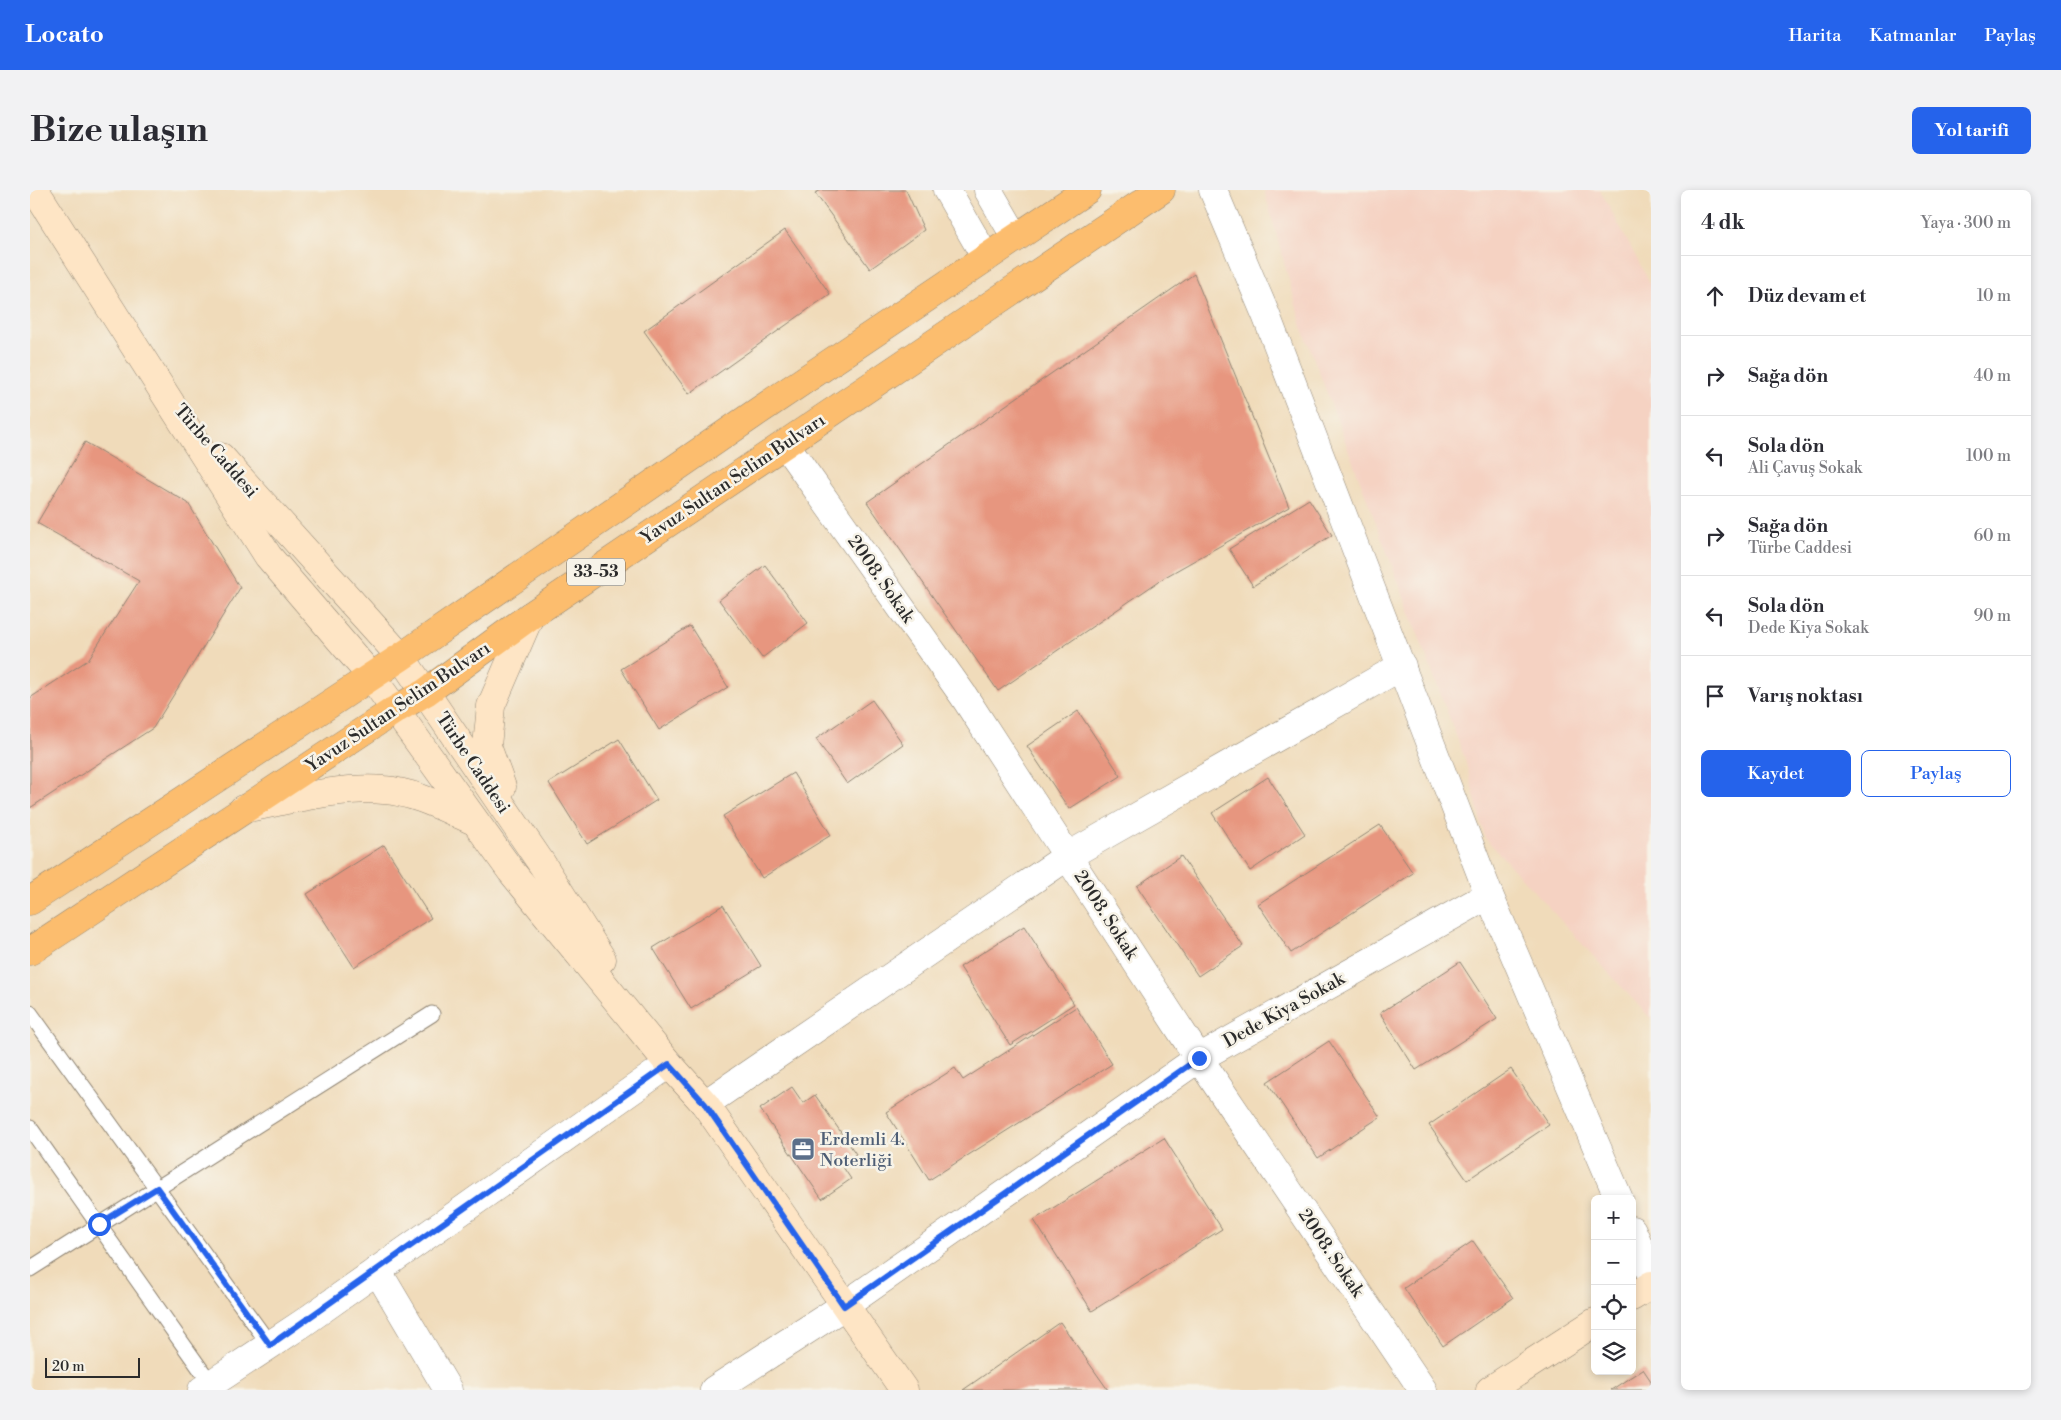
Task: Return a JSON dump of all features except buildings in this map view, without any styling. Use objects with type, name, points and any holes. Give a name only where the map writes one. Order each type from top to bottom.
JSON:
[{"type":"main road","name":"33-53","points":[[30,901],[401,657],[760,410],[1087,190]]},
{"type":"main road","name":"Yavuz Sultan Selim Bulvarı","points":[[30,952],[243,809],[395,710],[426,692],[530,616],[1161,190]]},
{"type":"street","name":"Türbe Caddesi","points":[[35,190],[168,395],[268,556],[371,676],[512,871],[669,1064],[705,1104],[904,1390]]},
{"type":"street","points":[[947,190],[986,258]]},
{"type":"street","points":[[988,190],[1016,238]]},
{"type":"street","points":[[1213,190],[1266,315],[1489,895],[1617,1195]]},
{"type":"street","name":"Türbe Caddesi","points":[[168,395],[401,657],[517,828],[669,1064]]},
{"type":"street","name":"2008. Sokak","points":[[785,444],[963,694],[1199,1058],[1423,1390]]},
{"type":"street","points":[[517,828],[487,746],[492,706],[530,616]]},
{"type":"street","points":[[705,1104],[1068,856],[1402,666]]},
{"type":"street","points":[[243,809],[337,792],[384,790],[421,798],[475,821]]},
{"type":"street","name":"Dede Kiya Sokak","points":[[714,1390],[844,1306],[1199,1058],[1489,895]]},
{"type":"street","points":[[206,1387],[270,1345],[669,1064]]},
{"type":"street","points":[[1636,1239],[1651,1274]]},
{"type":"street","points":[[377,1270],[448,1390]]},
{"type":"street","points":[[1636,1294],[1651,1285]]},
{"type":"street","points":[[1490,1390],[1591,1325]]},
{"type":"lane","points":[[30,1013],[270,1345]]},
{"type":"lane","points":[[30,1269],[432,1014]]},
{"type":"lane","points":[[30,1128],[99,1224],[206,1387]]},
{"type":"shaded area","points":[[1264,190],[1600,190],[1651,285],[1651,1019],[1485,838],[1465,759],[1302,327]]},
{"type":"place","name":"Erdemli 4. Noterliği","points":[[803,1149]]},
{"type":"route","points":[[99,1224],[157,1188],[270,1345],[669,1064],[705,1104],[844,1306],[1199,1058]]}]
